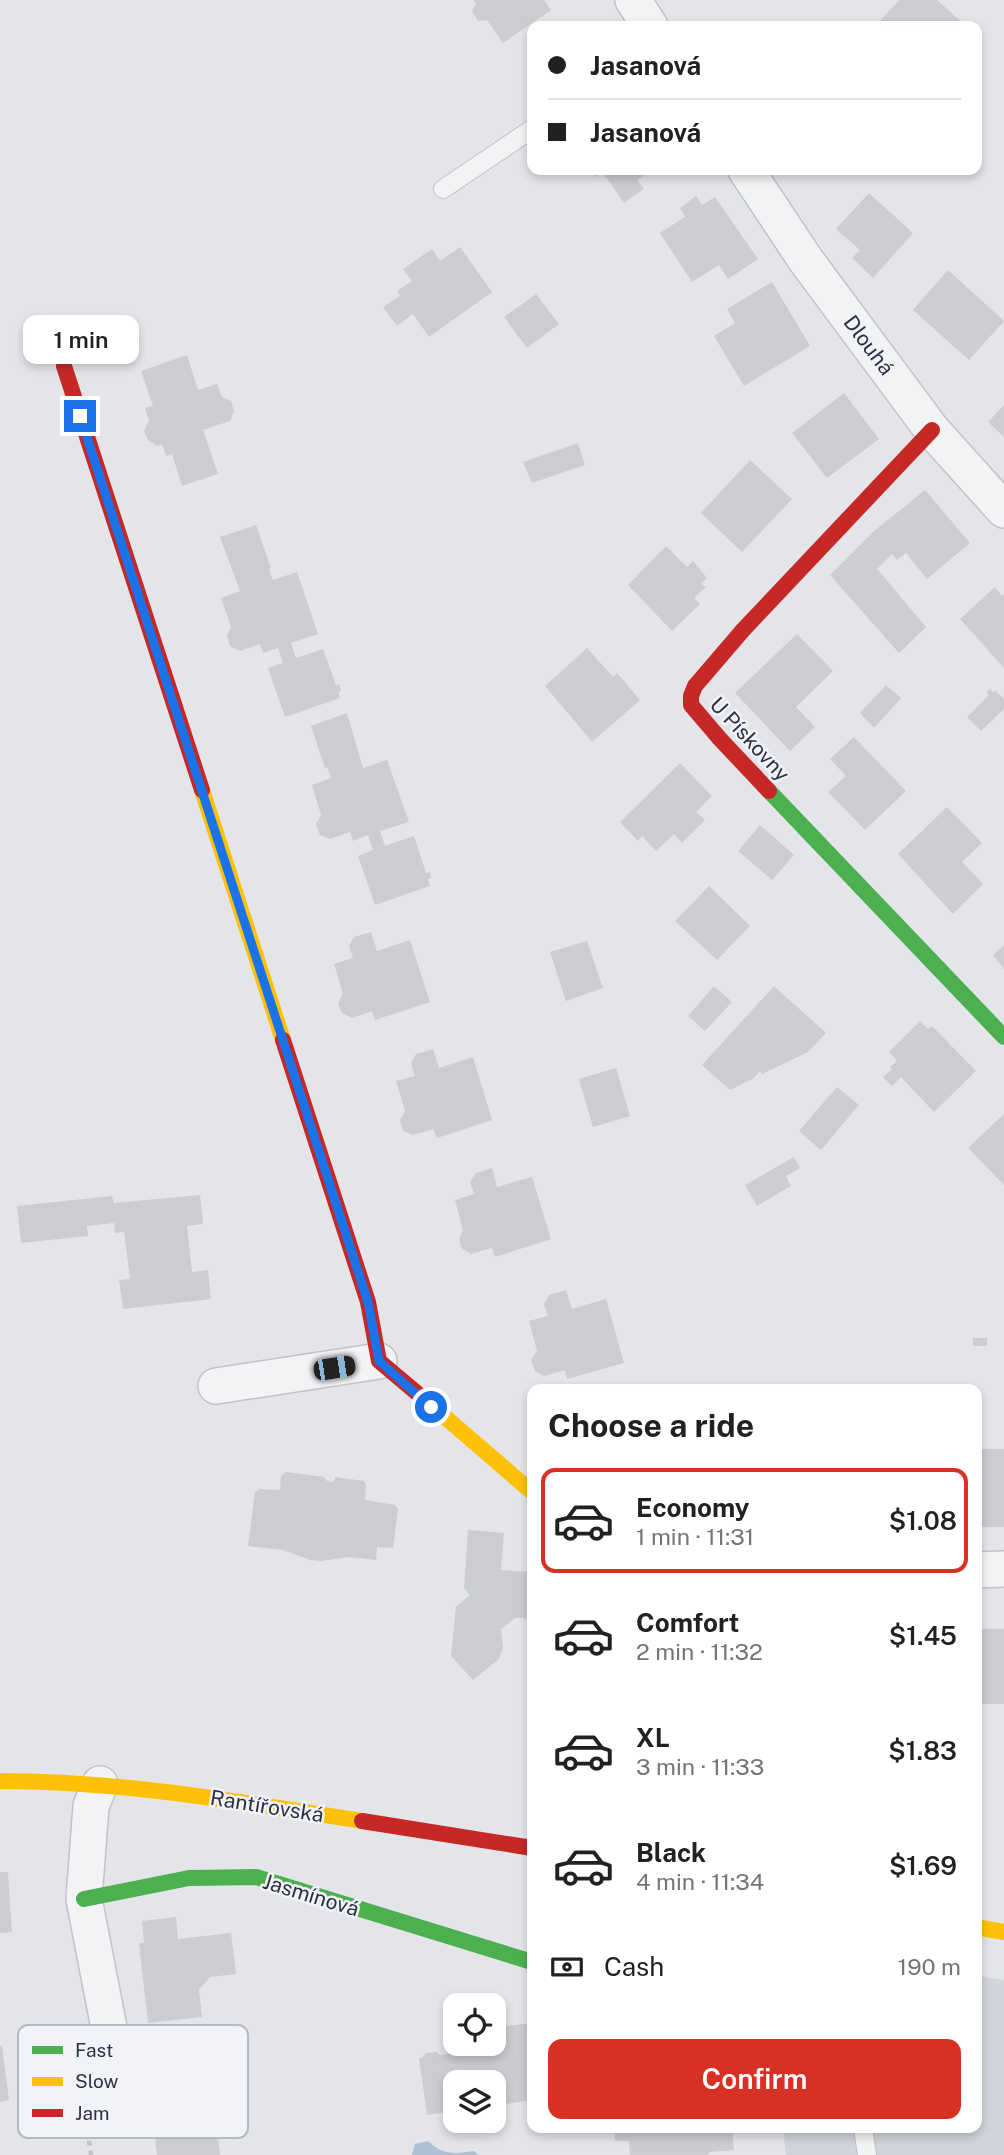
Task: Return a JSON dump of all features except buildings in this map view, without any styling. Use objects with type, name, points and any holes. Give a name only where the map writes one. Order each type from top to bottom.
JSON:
[{"type":"street","points":[[633,0],[647,21]]},
{"type":"street","name":"Dlouhá","points":[[749,175],[805,259],[932,430],[1004,510]]},
{"type":"street","points":[[64,366],[368,1302],[379,1361],[527,1488]]},
{"type":"street","name":"U Pískovny","points":[[932,430],[743,630],[695,686],[691,705],[720,739],[1004,1037]]},
{"type":"street","points":[[216,1385],[379,1361]]},
{"type":"street","points":[[982,1570],[1004,1569]]},
{"type":"street","name":"Rantířovská","points":[[0,1781],[54,1781],[188,1793],[527,1846]]},
{"type":"street","points":[[100,1784],[91,1806],[84,1899],[108,2025]]},
{"type":"street","name":"Jasmínová","points":[[84,1899],[189,1878],[256,1877],[527,1960]]},
{"type":"street","points":[[982,1928],[1004,1932]]},
{"type":"lane","points":[[443,189],[527,132]]},
{"type":"lane","points":[[864,2133],[867,2155]]},
{"type":"shaded area","points":[[982,1977],[1004,1980],[1004,2155],[786,2155],[784,2133],[982,2133]]},
{"type":"water","points":[[428,2141],[444,2151],[474,2151],[479,2155],[412,2155],[415,2144]]},
{"type":"traffic: fast","points":[[769,791],[1004,1037]]},
{"type":"traffic: fast","points":[[84,1899],[189,1878],[256,1877],[527,1960]]},
{"type":"traffic: slow","points":[[202,790],[283,1040]]},
{"type":"traffic: slow","points":[[424,1399],[527,1488]]},
{"type":"traffic: slow","points":[[0,1781],[136,1789],[362,1821]]},
{"type":"traffic: slow","points":[[982,1928],[1004,1932]]},
{"type":"traffic: jam","points":[[64,366],[202,790]]},
{"type":"traffic: jam","points":[[769,791],[691,705],[695,686],[743,630],[932,430]]},
{"type":"traffic: jam","points":[[283,1040],[368,1302],[379,1361],[424,1399]]},
{"type":"traffic: jam","points":[[362,1821],[527,1847]]},
{"type":"route","points":[[80,416],[368,1302],[379,1361],[431,1407]]}]
